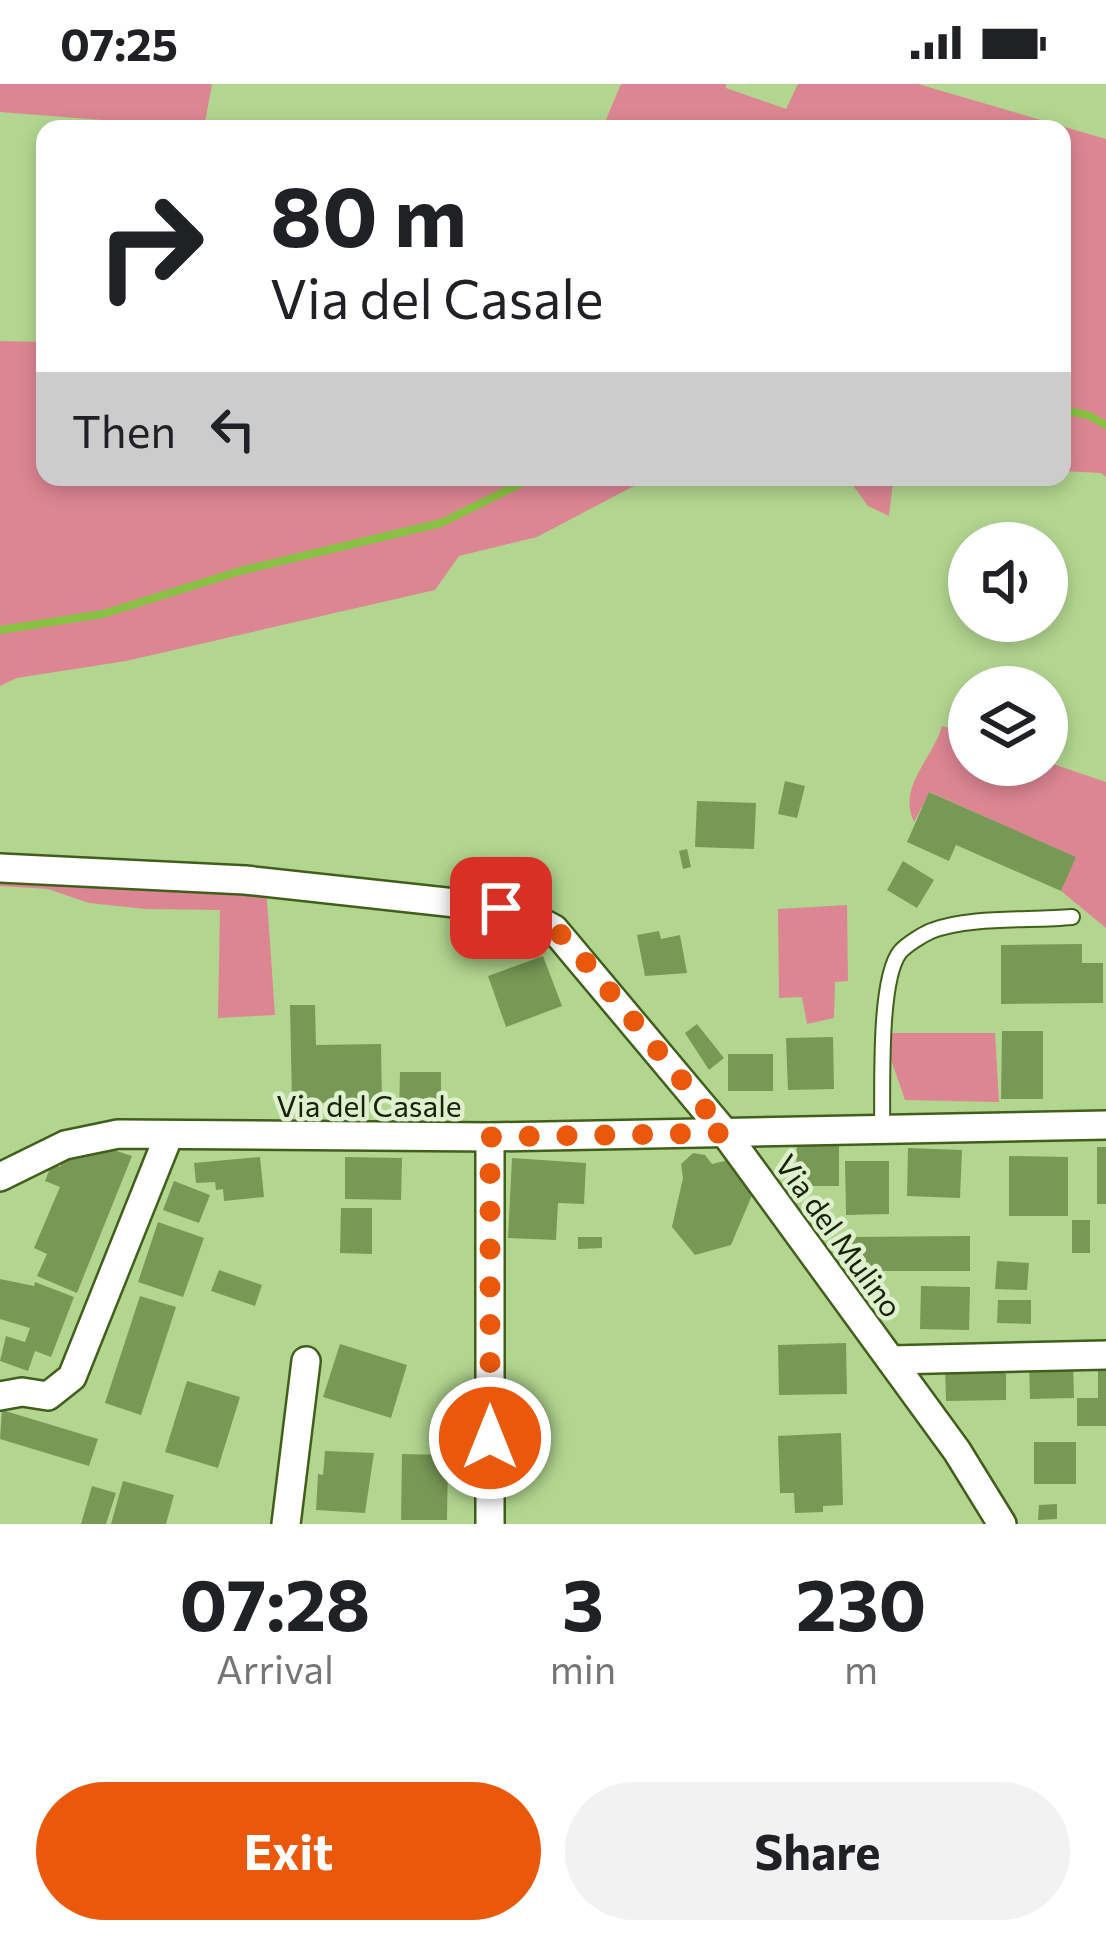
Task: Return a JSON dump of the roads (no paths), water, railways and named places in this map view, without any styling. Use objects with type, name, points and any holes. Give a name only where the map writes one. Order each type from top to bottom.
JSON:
[{"type":"street","name":"Via del Mulino","points":[[0,868],[245,880],[524,913],[566,938],[725,1133],[957,1451],[1002,1524]]},
{"type":"street","name":"Via del Casale","points":[[0,1177],[86,1138],[118,1134],[490,1137],[1106,1125]]},
{"type":"street","points":[[0,1396],[22,1392],[48,1396],[72,1377],[169,1135]]},
{"type":"street","points":[[490,1137],[490,1524]]},
{"type":"street","points":[[891,1360],[1106,1354]]},
{"type":"street","points":[[286,1524],[306,1360]]},
{"type":"lane","points":[[882,1129],[886,1005],[890,973],[901,950],[929,932],[958,925],[1072,917]]},
{"type":"waterway","points":[[1071,412],[1106,425]]},
{"type":"waterway","points":[[0,630],[103,614],[240,571],[441,523],[516,486]]}]
